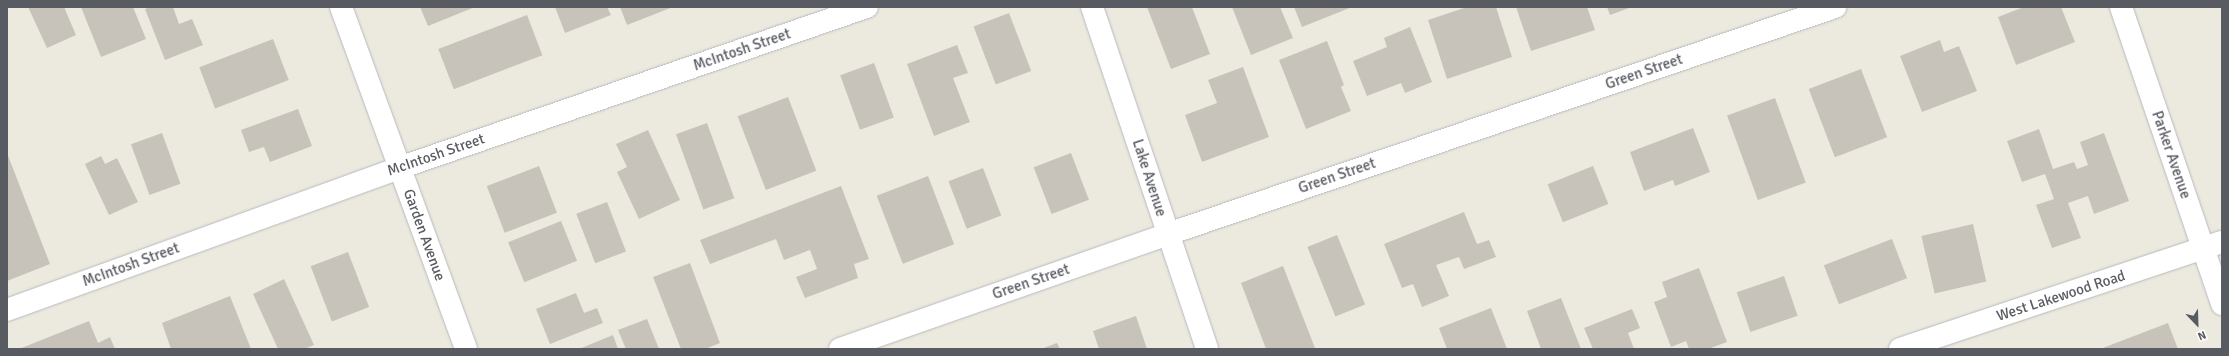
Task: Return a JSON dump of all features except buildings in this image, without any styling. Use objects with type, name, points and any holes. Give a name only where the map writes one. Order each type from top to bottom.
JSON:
[{"type":"street","name":"Garden Avenue","points":[[341,7],[466,349]]},
{"type":"street","name":"McIntosh Street","points":[[7,310],[399,168],[867,7]]},
{"type":"street","name":"Lake Avenue","points":[[1092,7],[1207,349]]},
{"type":"street","name":"Green Street","points":[[840,349],[1168,234],[1835,7]]},
{"type":"street","name":"Parker Avenue","points":[[2121,7],[2213,245],[2222,304]]},
{"type":"street","name":"West Lakewood Road","points":[[1900,349],[2213,245]]}]
